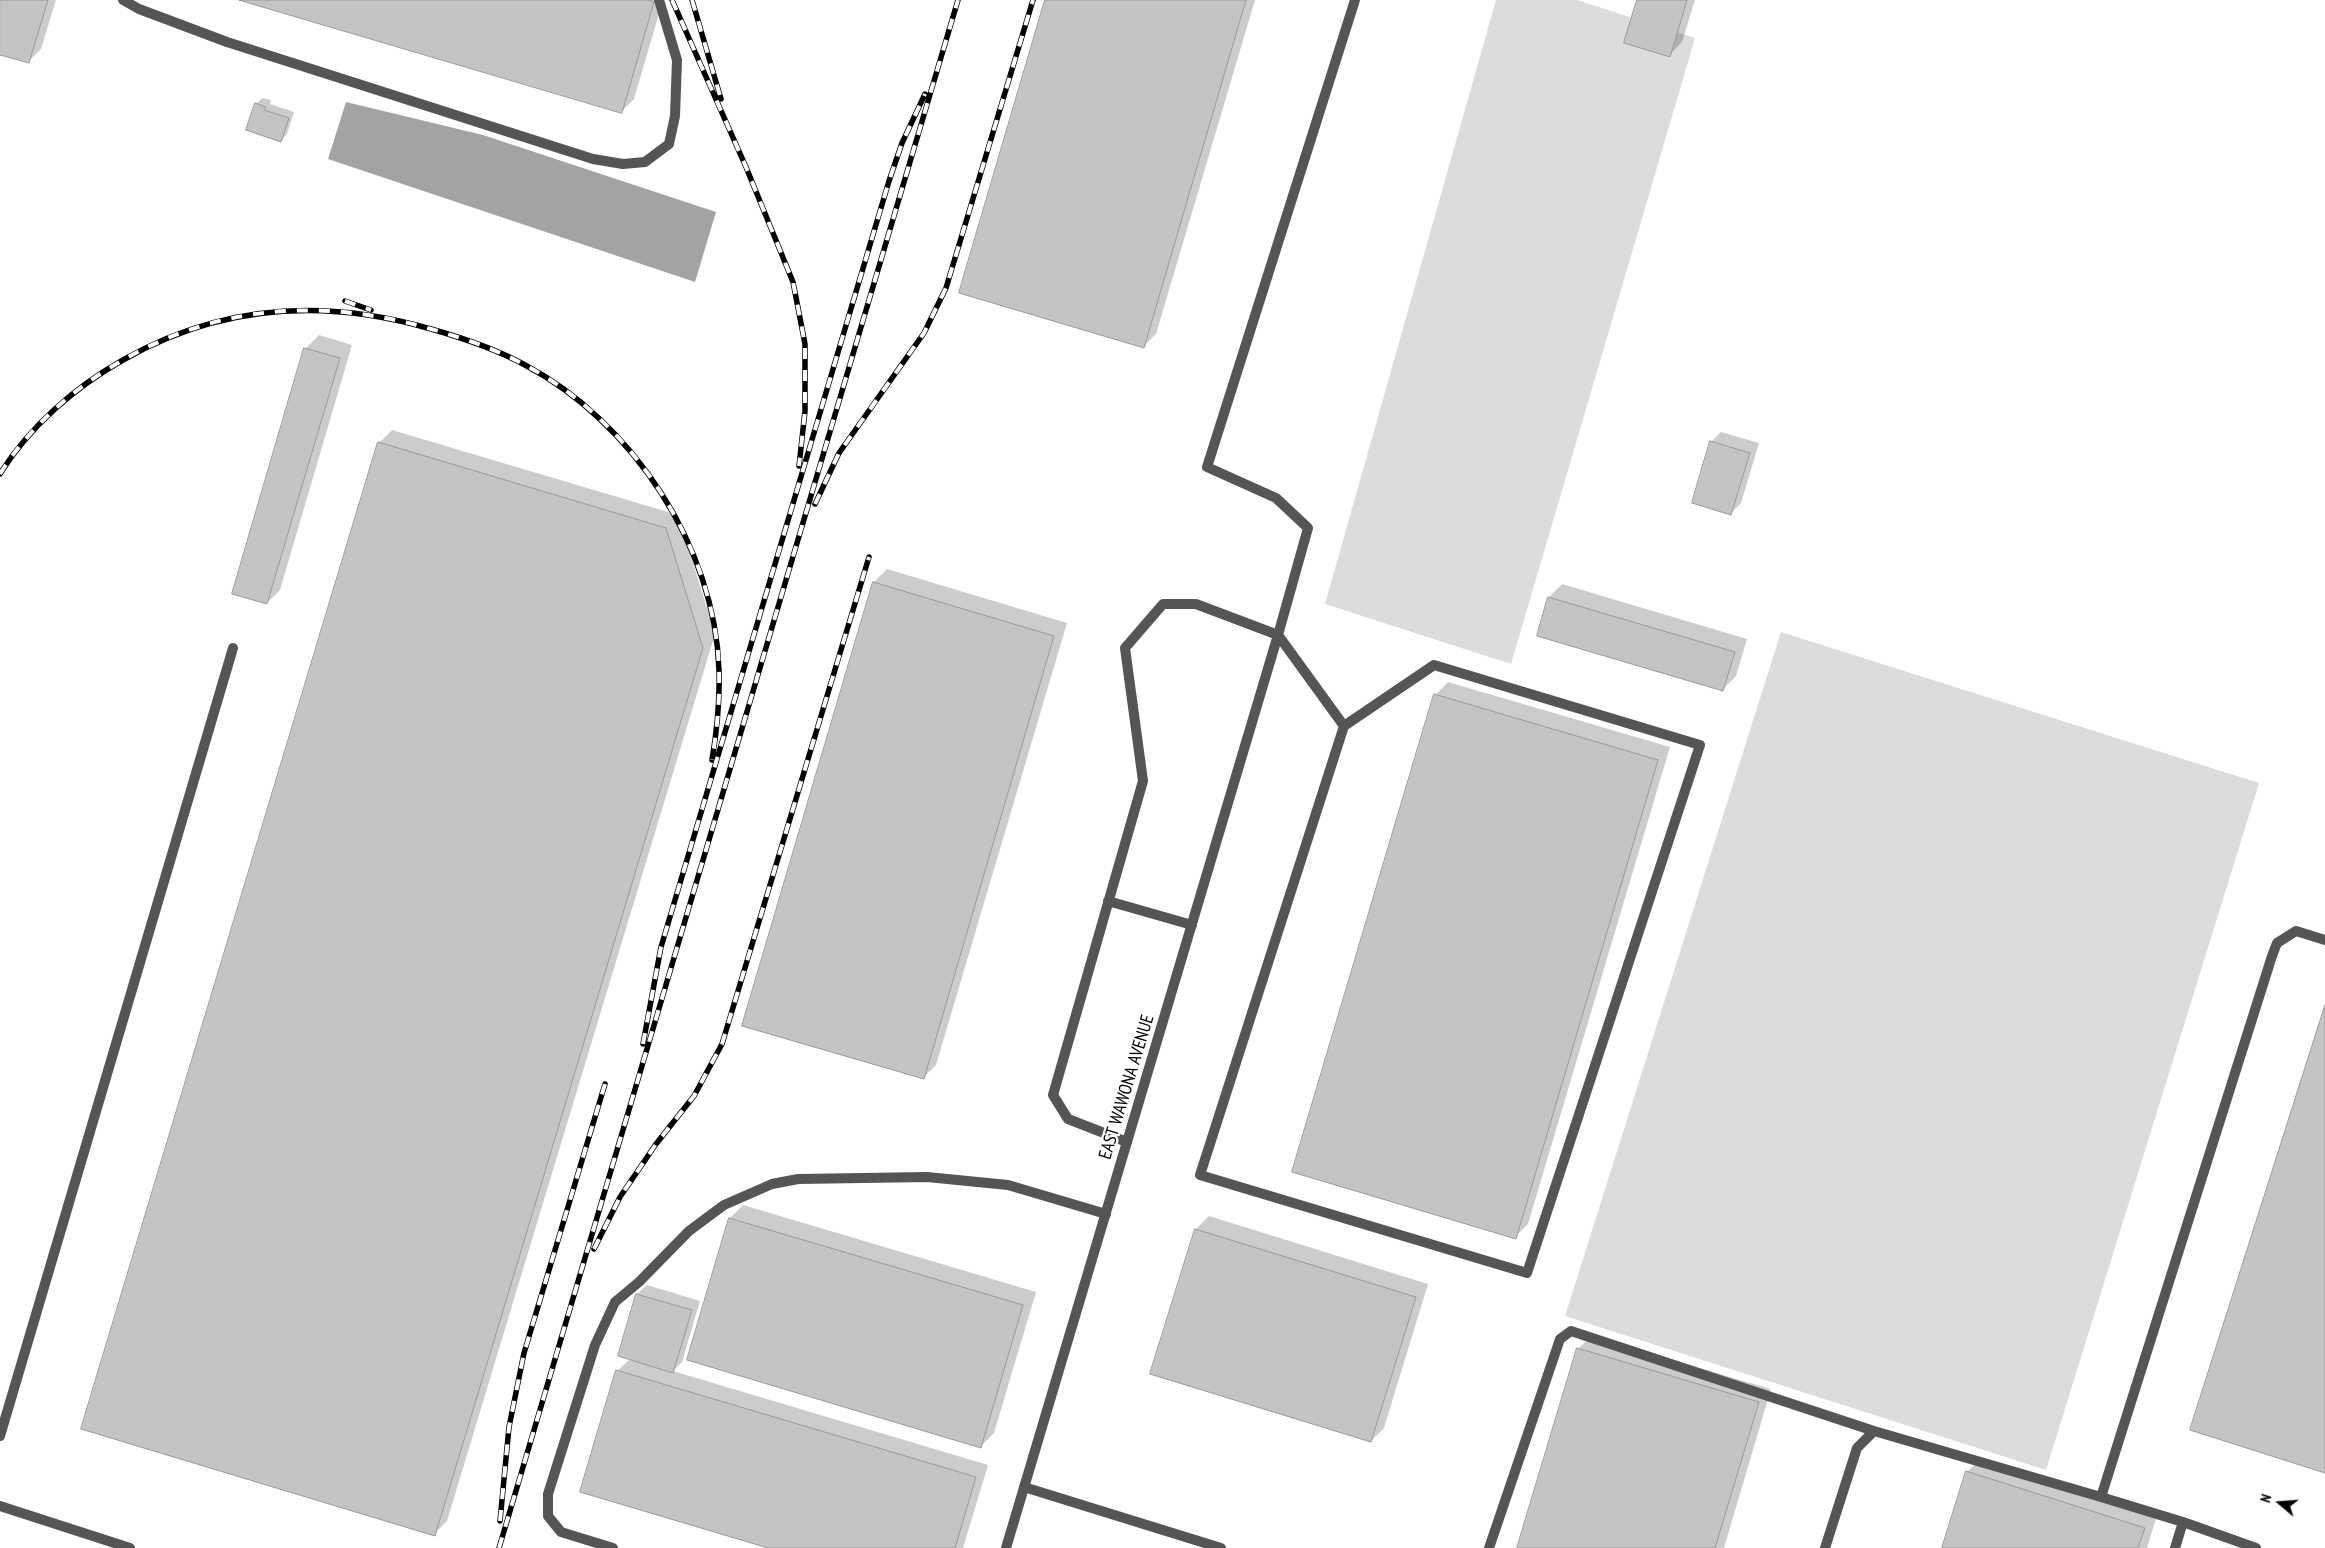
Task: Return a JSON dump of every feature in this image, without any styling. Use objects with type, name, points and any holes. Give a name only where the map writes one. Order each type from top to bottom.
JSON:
[{"type":"street","points":[[123,0],[139,9],[227,42],[593,159],[623,164],[645,162],[669,144],[675,116],[677,60],[659,0]]},
{"type":"street","name":"EAST WAWONA AVENUE","points":[[1006,1548],[1278,635],[1308,528],[1276,498],[1207,467],[1355,0]]},
{"type":"street","points":[[1127,1142],[1068,1119],[1053,1095],[1144,781],[1125,648],[1163,604],[1196,604],[1278,635],[1344,726]]},
{"type":"street","points":[[0,1436],[233,648]]},
{"type":"street","points":[[1434,665],[1700,745],[1527,1273],[1200,1175],[1344,726],[1434,665]]},
{"type":"street","points":[[1108,901],[1192,925]]},
{"type":"street","points":[[2101,1497],[2277,943],[2296,931],[2325,940]]},
{"type":"street","points":[[613,1548],[561,1532],[548,1516],[548,1494],[590,1362],[615,1302],[639,1282],[689,1232],[724,1205],[772,1184],[798,1179],[927,1177],[1008,1185],[1106,1214]]},
{"type":"street","points":[[1489,1548],[1560,1339],[1571,1331],[1874,1431],[2183,1522],[2256,1548]]},
{"type":"street","points":[[1825,1548],[1856,1448],[1874,1431]]},
{"type":"street","points":[[1024,1487],[1221,1548]]},
{"type":"street","points":[[0,1506],[130,1548]]},
{"type":"street","points":[[2175,1548],[2183,1522]]},
{"type":"shaded area","points":[[1496,0],[1577,0],[1695,38],[1511,664],[1325,604]]},
{"type":"shaded area","points":[[346,102],[483,135],[716,212],[695,282],[328,159]]},
{"type":"shaded area","points":[[1781,632],[2259,783],[2046,1470],[1565,1316]]},
{"type":"building","points":[[0,0],[48,0],[29,63],[0,55]]},
{"type":"building","points":[[239,0],[649,0],[654,2],[622,113]]},
{"type":"building","points":[[1045,0],[1246,0],[1144,348],[959,293]]},
{"type":"building","points":[[1637,0],[1687,0],[1670,57],[1624,43]]},
{"type":"building","points":[[255,103],[266,107],[264,110],[289,118],[281,142],[246,130]]},
{"type":"building","points":[[304,348],[340,358],[267,604],[232,594]]},
{"type":"building","points":[[1710,441],[1750,453],[1731,515],[1692,503]]},
{"type":"building","points":[[378,442],[666,528],[703,648],[435,1536],[81,1429]]},
{"type":"building","points":[[873,582],[1054,636],[924,1079],[742,1026]]},
{"type":"building","points":[[1548,597],[1735,652],[1723,691],[1537,636]]},
{"type":"building","points":[[1434,694],[1658,760],[1516,1239],[1292,1172]]},
{"type":"building","points":[[2325,1005],[2325,1473],[2190,1430]]},
{"type":"building","points":[[729,1218],[1023,1305],[981,1448],[687,1360]]},
{"type":"building","points":[[1195,1229],[1416,1297],[1371,1442],[1150,1374]]},
{"type":"building","points":[[636,1294],[692,1310],[673,1373],[618,1356]]},
{"type":"building","points":[[1577,1348],[1759,1402],[1715,1548],[1517,1548]]},
{"type":"building","points":[[616,1370],[976,1477],[955,1548],[768,1548],[580,1492]]},
{"type":"building","points":[[1966,1471],[2145,1528],[2138,1548],[1942,1548]]},
{"type":"railway","points":[[672,0],[746,167],[793,282],[805,344],[805,411],[799,466]]},
{"type":"railway","points":[[692,0],[721,99]]},
{"type":"railway","points":[[499,1548],[958,0]]},
{"type":"railway","points":[[815,504],[839,453],[924,333],[946,288],[1033,0]]},
{"type":"railway","points":[[643,1044],[661,947],[889,181],[902,143],[925,94]]},
{"type":"railway","points":[[345,301],[371,310]]},
{"type":"railway","points":[[0,474],[39,424],[71,396],[105,371],[160,341],[197,327],[235,317],[312,310],[352,313],[391,319],[431,329],[491,349],[525,365],[564,389],[600,419],[633,454],[661,493],[684,534],[702,578],[714,624],[719,670],[719,692],[712,760]]},
{"type":"railway","points":[[594,1249],[620,1197],[656,1144],[694,1096],[722,1044],[869,557]]},
{"type":"railway","points":[[500,1521],[509,1427],[524,1353],[605,1084]]}]
